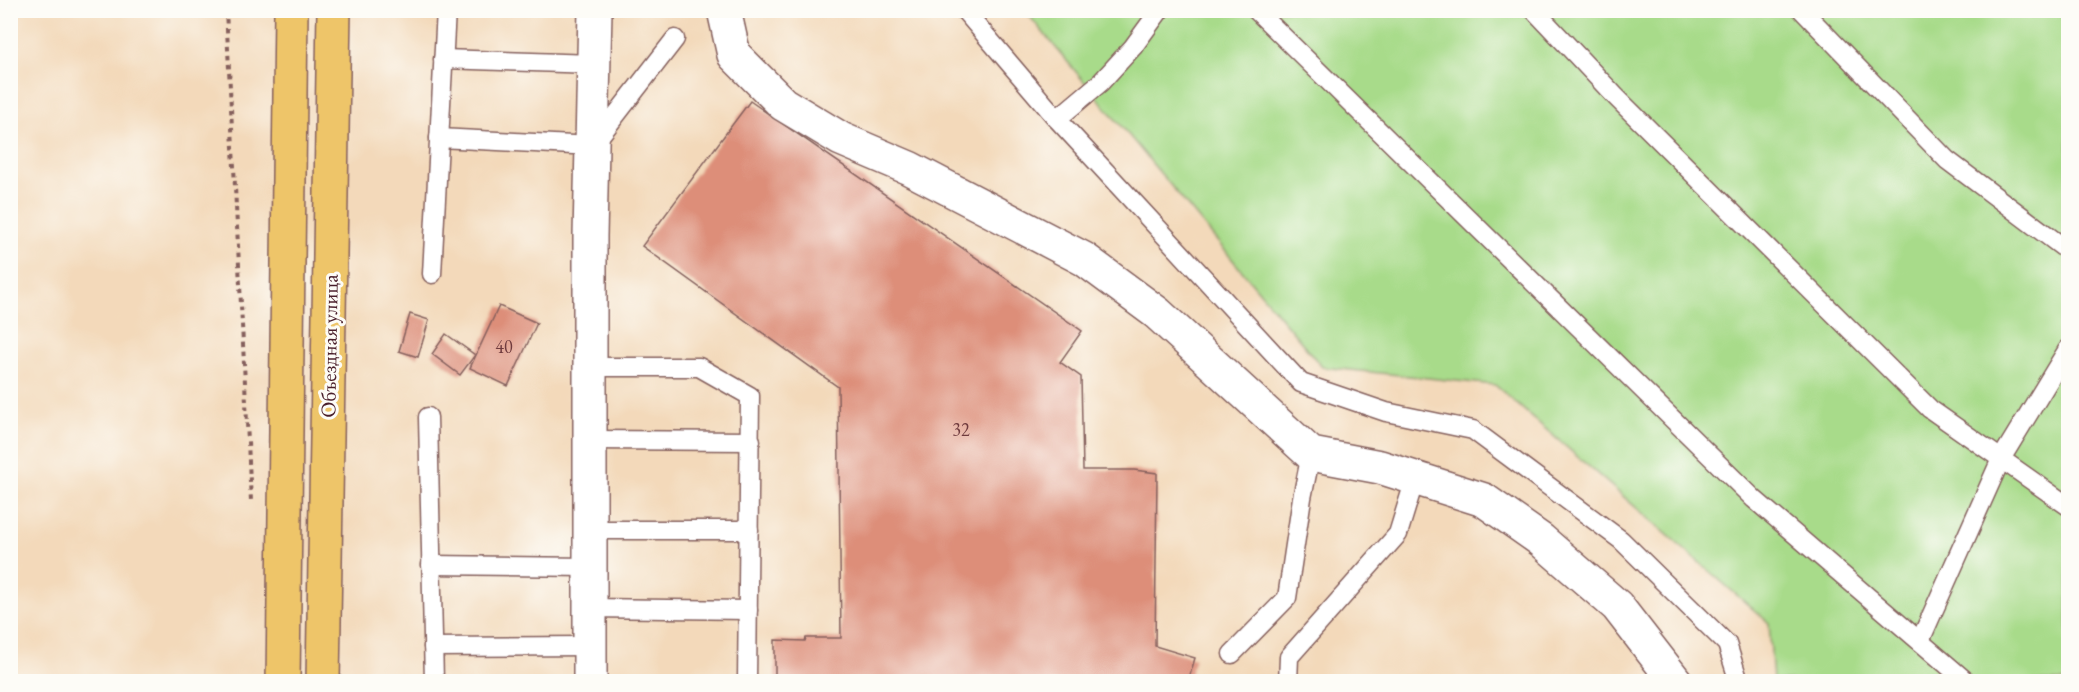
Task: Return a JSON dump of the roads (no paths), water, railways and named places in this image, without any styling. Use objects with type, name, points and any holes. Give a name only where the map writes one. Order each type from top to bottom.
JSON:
[{"type":"main road","name":"Объездная улица","points":[[283,681],[291,10]]},
{"type":"main road","name":"Объездная улица","points":[[324,681],[334,10]]},
{"type":"street","points":[[590,681],[590,367],[595,10]]},
{"type":"street","points":[[724,10],[734,55],[783,104],[841,139],[909,168],[1084,259],[1157,313],[1311,454],[1380,467],[1484,500],[1541,540],[1617,606],[1676,681]]},
{"type":"lane","points":[[432,274],[446,10]]},
{"type":"lane","points":[[964,10],[1058,119],[1301,383],[1386,412],[1473,430],[1621,540],[1727,644],[1738,681]]},
{"type":"lane","points":[[1058,119],[1101,82],[1133,47],[1160,10]]},
{"type":"lane","points":[[1256,10],[1754,499],[1967,681]]},
{"type":"lane","points":[[1534,10],[1617,97],[1930,408],[2068,506]]},
{"type":"lane","points":[[1802,10],[1947,160],[2068,250]]},
{"type":"lane","points":[[439,138],[592,146],[675,39]]},
{"type":"lane","points":[[443,59],[594,64]]},
{"type":"lane","points":[[1920,641],[2001,459],[2068,349]]},
{"type":"lane","points":[[590,367],[699,367],[750,396],[747,681]]},
{"type":"lane","points":[[428,417],[434,681]]},
{"type":"lane","points":[[590,440],[751,441]]},
{"type":"lane","points":[[1232,654],[1287,598],[1311,454]]},
{"type":"lane","points":[[1288,681],[1289,657],[1398,534],[1415,479]]},
{"type":"lane","points":[[590,530],[749,530]]},
{"type":"lane","points":[[431,565],[590,567]]},
{"type":"lane","points":[[590,608],[748,610]]},
{"type":"lane","points":[[433,647],[590,646]]}]
